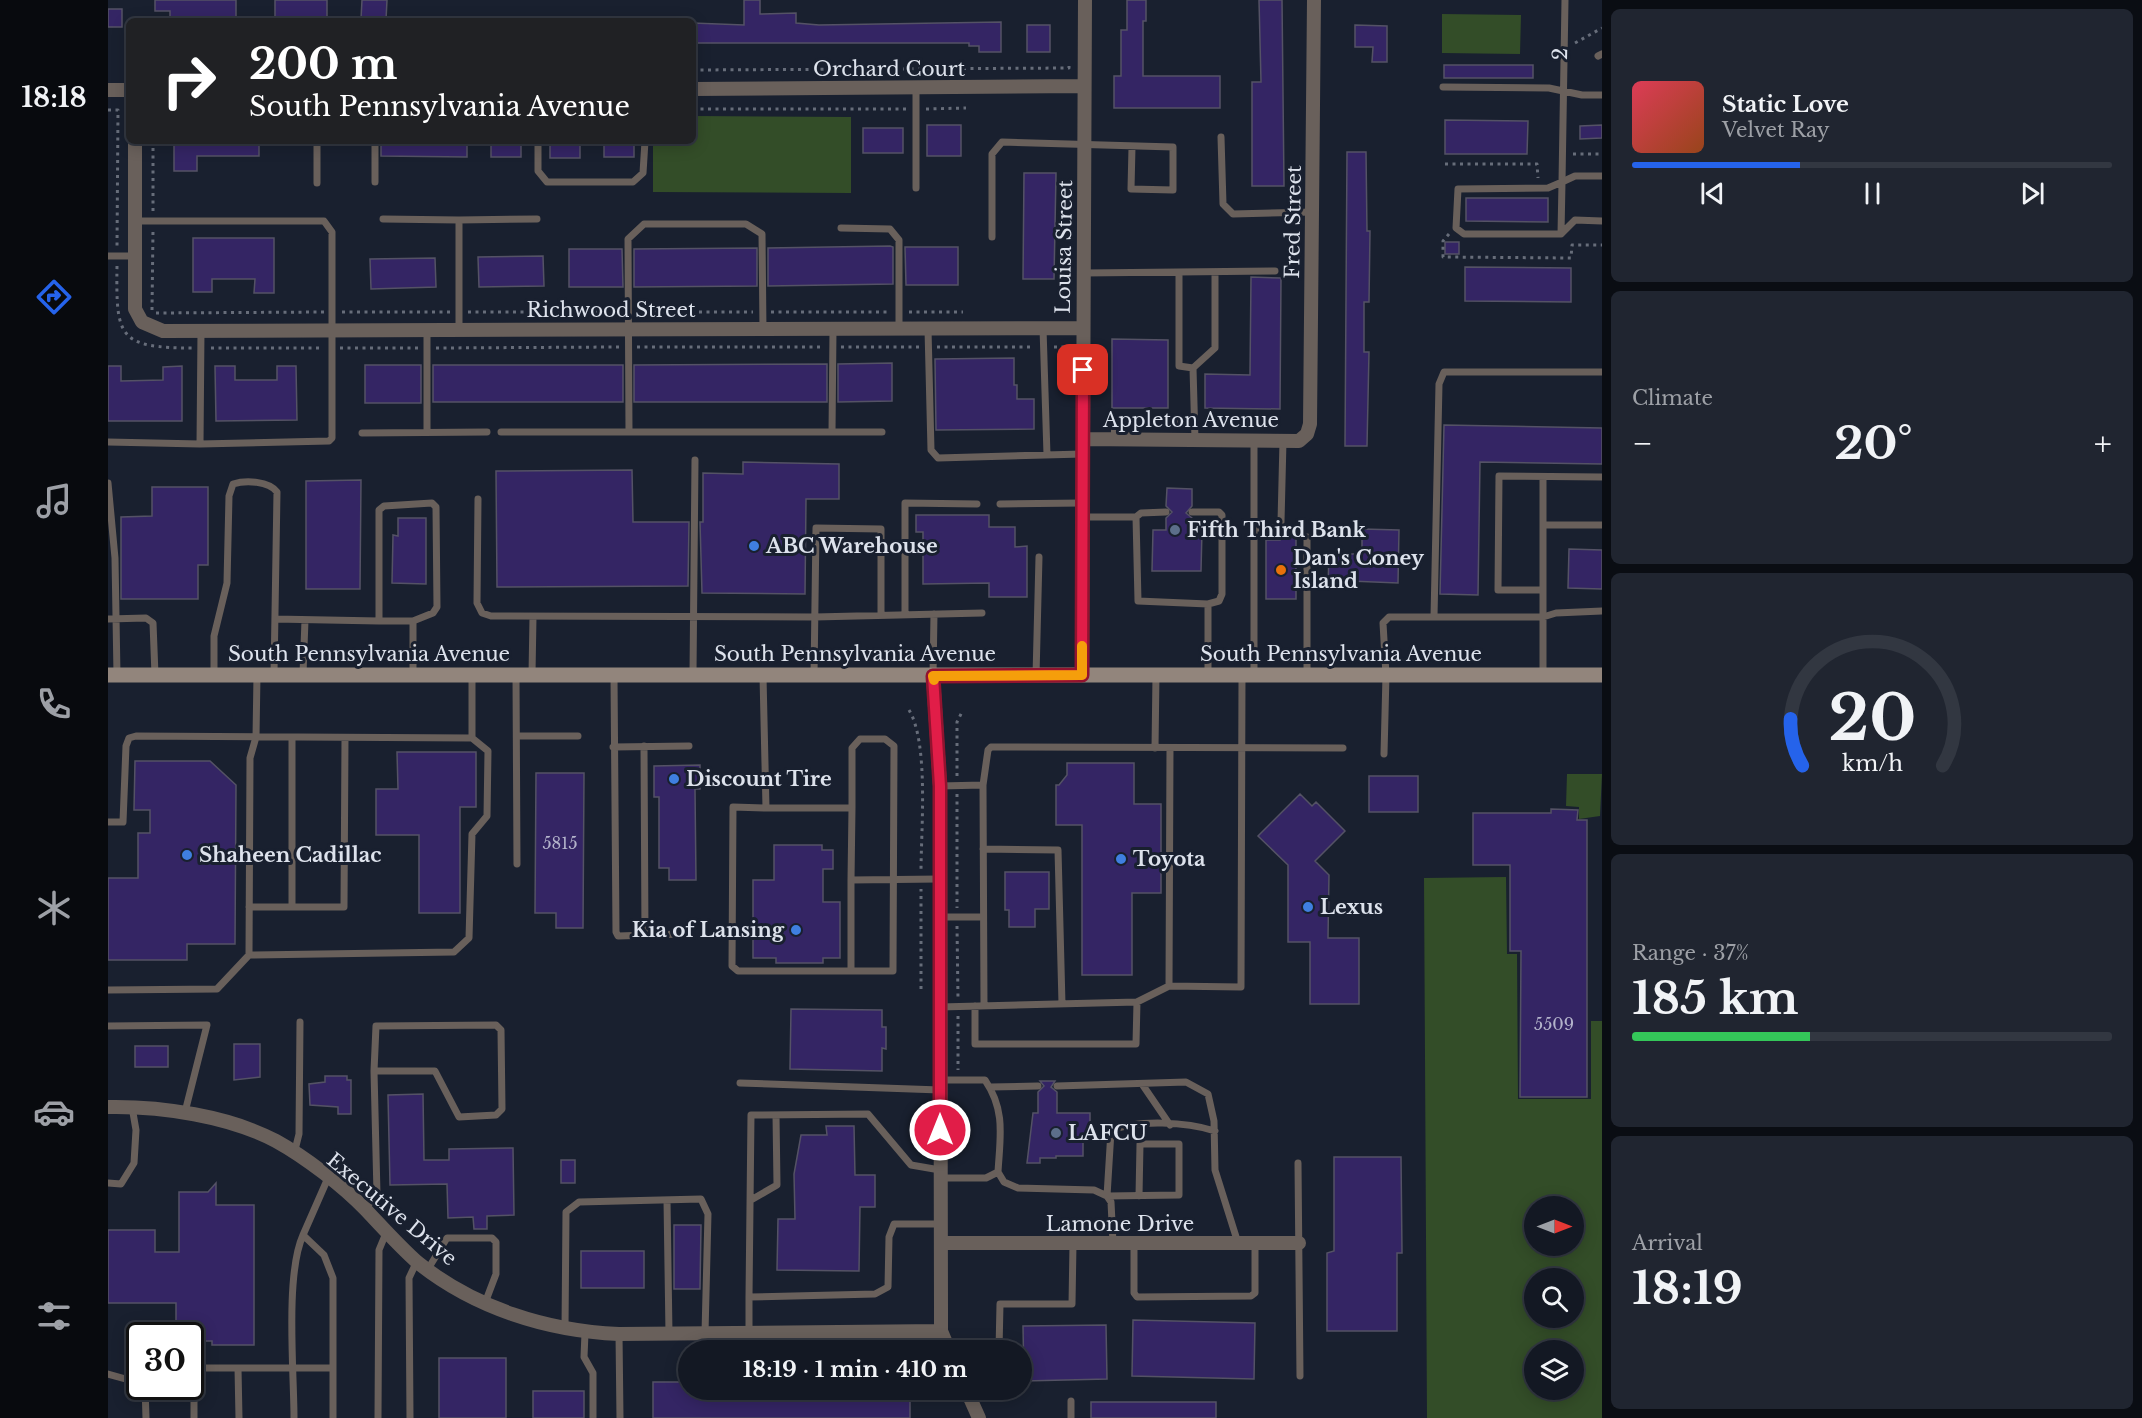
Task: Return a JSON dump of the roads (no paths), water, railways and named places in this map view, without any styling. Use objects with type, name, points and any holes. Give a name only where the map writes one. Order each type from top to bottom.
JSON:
[{"type":"main road","name":"South Pennsylvania Avenue","points":[[112,675],[1602,675]]},
{"type":"street","name":"Louisa Street","points":[[1082,675],[1085,0]]},
{"type":"street","name":"Fred Street","points":[[1299,441],[1307,434],[1310,424],[1314,0]]},
{"type":"street","name":"Orchard Court","points":[[696,89],[1084,86]]},
{"type":"street","points":[[108,90],[126,90]]},
{"type":"street","points":[[134,256],[135,144]]},
{"type":"street","name":"Richwood Street","points":[[134,256],[135,309],[142,322],[163,331],[1082,328]]},
{"type":"street","name":"Appleton Avenue","points":[[1083,439],[1299,441]]},
{"type":"street","points":[[933,676],[940,786],[940,1224],[941,1331],[945,1340]]},
{"type":"street","name":"Executive Drive","points":[[108,1107],[185,1112],[218,1120],[275,1141],[328,1178],[365,1209],[386,1233],[423,1265],[485,1303],[525,1319],[585,1333],[619,1334],[941,1331]]},
{"type":"street","name":"Lamone Drive","points":[[941,1244],[1299,1243]]},
{"type":"street","points":[[971,1400],[979,1418]]},
{"type":"lane","points":[[1561,234],[1565,0]]},
{"type":"lane","points":[[1443,87],[1549,88],[1582,95],[1602,95]]},
{"type":"lane","points":[[916,88],[916,188]]},
{"type":"lane","points":[[1221,137],[1223,204],[1233,214],[1313,212]]},
{"type":"lane","points":[[992,237],[992,154],[1002,142],[1173,147],[1173,190],[1131,189],[1132,147]]},
{"type":"lane","points":[[317,144],[317,183]]},
{"type":"lane","points":[[375,144],[375,182]]},
{"type":"lane","points":[[538,144],[538,171],[547,182],[633,182],[643,173],[645,144]]},
{"type":"lane","points":[[1602,176],[1575,176],[1548,188],[1458,189],[1456,228],[1464,234],[1561,234],[1575,220],[1602,221]]},
{"type":"lane","points":[[383,219],[537,219]]},
{"type":"lane","points":[[459,220],[459,330]]},
{"type":"lane","points":[[108,442],[201,444],[329,441],[332,438],[333,232],[324,221],[133,221]]},
{"type":"lane","points":[[629,432],[628,239],[644,225],[746,224],[762,234],[763,330]]},
{"type":"lane","points":[[841,228],[890,229],[899,240],[899,329]]},
{"type":"lane","points":[[108,256],[134,256]]},
{"type":"lane","points":[[1084,273],[1275,271]]},
{"type":"lane","points":[[1179,272],[1179,366],[1193,368]]},
{"type":"lane","points":[[1195,440],[1193,368],[1215,348],[1215,272]]},
{"type":"lane","points":[[1043,328],[1047,455]]},
{"type":"lane","points":[[928,329],[931,450],[938,458],[1083,454]]},
{"type":"lane","points":[[426,432],[427,330]]},
{"type":"lane","points":[[832,432],[833,330]]},
{"type":"lane","points":[[201,331],[201,444]]},
{"type":"lane","points":[[1434,617],[1439,384],[1444,372],[1602,372]]},
{"type":"lane","points":[[1114,439],[1115,423],[1118,420],[1195,420]]},
{"type":"lane","points":[[362,433],[487,432]]},
{"type":"lane","points":[[501,432],[882,432]]},
{"type":"lane","points":[[940,1006],[1137,1002],[1169,986],[1241,987],[1242,749],[1248,676],[1254,440]]},
{"type":"lane","points":[[1253,528],[1277,528],[1281,522],[1283,441]]},
{"type":"lane","points":[[693,674],[695,460]]},
{"type":"lane","points":[[1543,590],[1498,590],[1499,476],[1602,477]]},
{"type":"lane","points":[[1543,477],[1543,675]]},
{"type":"lane","points":[[108,483],[112,675]]},
{"type":"lane","points":[[214,675],[214,636],[224,597],[229,563],[229,496],[233,484],[238,483],[266,484],[277,492],[274,674]]},
{"type":"lane","points":[[478,499],[477,603],[482,613],[491,616],[815,617],[982,614]]},
{"type":"lane","points":[[275,619],[305,620],[379,621],[413,621],[434,613],[437,607],[436,507],[432,503],[384,506],[379,510],[379,621]]},
{"type":"lane","points":[[906,615],[906,503],[977,504]]},
{"type":"lane","points":[[999,504],[1136,517],[1141,513],[1166,512]]},
{"type":"lane","points":[[1136,517],[1138,601],[1208,604],[1219,601],[1222,594],[1222,515],[1219,512],[1192,512]]},
{"type":"lane","points":[[1543,525],[1602,525]]},
{"type":"lane","points":[[814,676],[816,528],[881,530],[880,615]]},
{"type":"lane","points":[[1307,537],[1307,676]]},
{"type":"lane","points":[[1036,676],[1039,557]]},
{"type":"lane","points":[[1208,604],[1208,675]]},
{"type":"lane","points":[[1384,754],[1386,675],[1383,631],[1385,620],[1434,617],[1543,617],[1556,612],[1602,612]]},
{"type":"lane","points":[[933,676],[934,614]]},
{"type":"lane","points":[[532,675],[533,617]]},
{"type":"lane","points":[[112,619],[146,618],[153,623],[155,675]]},
{"type":"lane","points":[[303,675],[305,620]]},
{"type":"lane","points":[[413,621],[413,675]]},
{"type":"lane","points":[[108,990],[217,989],[249,955],[250,758],[256,737],[258,675]]},
{"type":"lane","points":[[472,675],[472,738]]},
{"type":"lane","points":[[516,675],[517,864]]},
{"type":"lane","points":[[614,675],[616,932],[618,936],[681,934]]},
{"type":"lane","points":[[763,675],[766,808]]},
{"type":"lane","points":[[1155,748],[1156,675]]},
{"type":"lane","points":[[517,736],[578,736]]},
{"type":"lane","points":[[108,822],[123,822],[126,746],[129,738],[472,738],[488,751],[487,816],[472,834],[470,938],[459,949],[454,952],[249,955]]},
{"type":"lane","points":[[292,738],[292,907]]},
{"type":"lane","points":[[249,907],[344,907],[345,738]]},
{"type":"lane","points":[[851,970],[851,880],[852,808],[852,748],[860,739],[885,739],[894,746],[893,971],[738,971],[732,966],[734,807],[852,808]]},
{"type":"lane","points":[[644,746],[645,936]]},
{"type":"lane","points":[[613,747],[689,746]]},
{"type":"lane","points":[[984,1006],[983,785],[988,750],[991,747],[1343,748]]},
{"type":"lane","points":[[1169,986],[1170,748]]},
{"type":"lane","points":[[940,786],[983,785]]},
{"type":"lane","points":[[983,849],[1058,850],[1062,1004]]},
{"type":"lane","points":[[851,880],[939,879]]},
{"type":"lane","points":[[939,917],[982,917]]},
{"type":"lane","points":[[975,1006],[975,1044],[1136,1044],[1137,1002]]},
{"type":"lane","points":[[294,1154],[299,1134],[300,1022]]},
{"type":"lane","points":[[108,1026],[207,1025],[185,1112]]},
{"type":"lane","points":[[365,1209],[377,1194],[374,1071],[374,1029],[379,1025],[496,1025],[501,1030],[502,1109],[496,1115],[459,1117],[435,1071],[374,1071]]},
{"type":"lane","points":[[740,1083],[940,1085],[958,1081],[986,1080],[996,1096],[1000,1120],[998,1172],[1004,1182],[1018,1188],[1094,1190],[1107,1196],[1139,1196],[1179,1195],[1179,1144],[1140,1144],[1139,1196]]},
{"type":"lane","points":[[1057,1086],[1186,1083],[1208,1094],[1215,1131],[1215,1170],[1238,1243]]},
{"type":"lane","points":[[1142,1084],[1170,1125]]},
{"type":"lane","points":[[990,1087],[1038,1086]]},
{"type":"lane","points":[[108,1184],[121,1184],[134,1163],[136,1130],[132,1107]]},
{"type":"lane","points":[[749,1333],[751,1115],[868,1114],[911,1165],[940,1174],[986,1178],[998,1172]]},
{"type":"lane","points":[[751,1200],[777,1185],[776,1115]]},
{"type":"lane","points":[[1113,1244],[1111,1202],[1107,1196],[1111,1131],[1125,1124],[1197,1125],[1215,1131]]},
{"type":"lane","points":[[1298,1163],[1300,1376]]},
{"type":"lane","points":[[294,1418],[294,1280],[297,1249],[328,1178]]},
{"type":"lane","points":[[565,1329],[566,1212],[579,1202],[701,1199],[708,1214],[705,1333]]},
{"type":"lane","points":[[667,1200],[669,1334]]},
{"type":"lane","points":[[749,1297],[875,1294],[888,1287],[889,1237],[894,1224],[940,1224]]},
{"type":"lane","points":[[378,1418],[379,1250],[386,1233]]},
{"type":"lane","points":[[303,1235],[324,1255],[333,1278],[333,1418]]},
{"type":"lane","points":[[410,1418],[409,1278],[447,1238],[492,1238],[496,1242],[496,1274],[485,1303]]},
{"type":"lane","points":[[1134,1244],[1134,1293],[1137,1297],[1251,1296],[1255,1293],[1255,1243]]},
{"type":"lane","points":[[999,1340],[1000,1304],[1072,1304],[1073,1244]]},
{"type":"lane","points":[[585,1333],[584,1357],[593,1373],[593,1418]]},
{"type":"lane","points":[[619,1334],[620,1418]]},
{"type":"lane","points":[[204,1368],[333,1368]]},
{"type":"lane","points":[[238,1368],[239,1418]]},
{"type":"lane","points":[[108,1374],[126,1379]]},
{"type":"lane","points":[[146,1400],[146,1418]]},
{"type":"lane","points":[[193,1400],[194,1418]]},
{"type":"lane","points":[[1071,1401],[1071,1418]]},
{"type":"place","name":"Fifth Third Bank","points":[[1175,530]]},
{"type":"place","name":"ABC Warehouse","points":[[754,546]]},
{"type":"place","name":"Dan's Coney Island","points":[[1281,570]]},
{"type":"place","name":"Discount Tire","points":[[674,779]]},
{"type":"place","name":"Shaheen Cadillac","points":[[187,855]]},
{"type":"place","name":"Toyota","points":[[1121,859]]},
{"type":"place","name":"Lexus","points":[[1308,907]]},
{"type":"place","name":"Kia of Lansing","points":[[796,930]]},
{"type":"place","name":"LAFCU","points":[[1056,1133]]}]
